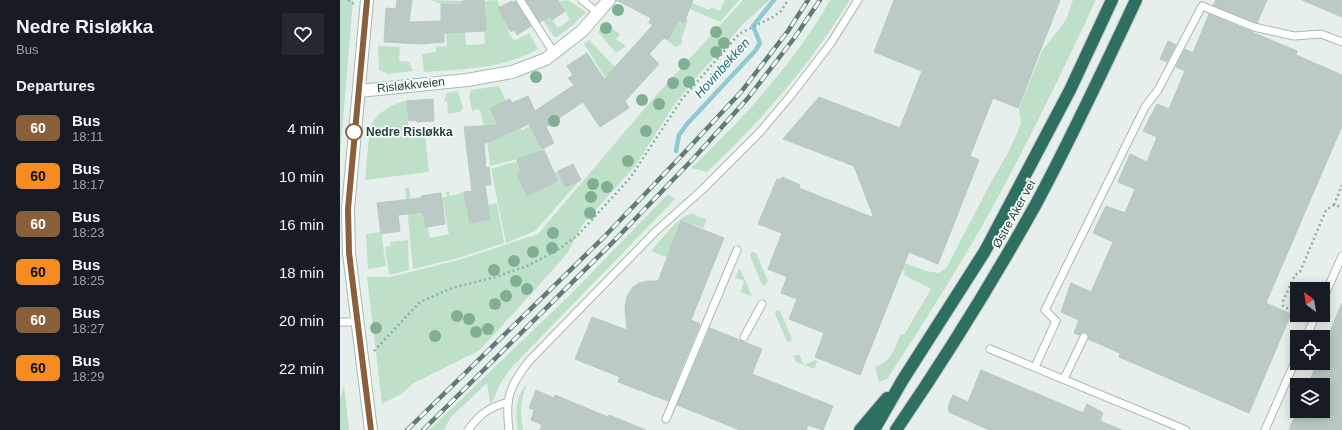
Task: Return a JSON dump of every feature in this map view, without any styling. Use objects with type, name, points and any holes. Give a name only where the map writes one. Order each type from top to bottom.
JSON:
[{"type":"highway","name":"Østre Aker vei","points":[[874,430],[902,381],[960,293],[1010,205],[1070,90],[1112,0]]},
{"type":"highway","name":"Østre Aker vei","points":[[896,430],[976,308],[1036,203],[1088,101],[1136,0]]},
{"type":"highway","points":[[860,430],[902,381]]},
{"type":"street","points":[[367,0],[348,209],[349,253],[371,430]]},
{"type":"street","name":"Risløkkveien","points":[[358,91],[467,80],[512,72],[546,59],[582,32],[609,0]]},
{"type":"lane","points":[[520,0],[554,53]]},
{"type":"lane","points":[[582,0],[598,13]]},
{"type":"lane","points":[[509,430],[508,396],[529,361],[656,231],[702,190],[760,132],[792,94],[831,43],[858,0]]},
{"type":"lane","points":[[1035,367],[1056,321],[1045,310],[1145,107],[1158,90],[1202,6],[1254,26],[1294,36],[1321,34],[1342,42]]},
{"type":"lane","points":[[666,419],[738,250]]},
{"type":"lane","points":[[1330,283],[1342,256]]},
{"type":"lane","points":[[744,337],[762,304]]},
{"type":"lane","points":[[340,322],[357,322]]},
{"type":"lane","points":[[1064,379],[1084,337]]},
{"type":"lane","points":[[990,349],[1186,430]]},
{"type":"lane","points":[[1265,430],[1291,370]]},
{"type":"lane","points":[[468,430],[482,413],[490,408],[508,402]]},
{"type":"path","points":[[372,352],[420,302],[452,288],[495,277],[527,266],[556,251],[578,235],[630,178],[682,99],[739,34],[781,11],[788,0]]},
{"type":"path","points":[[1292,282],[1295,275],[1300,272],[1326,210],[1334,205],[1342,185]]},
{"type":"path","points":[[1334,205],[1342,207]]},
{"type":"path","points":[[1290,286],[1283,301],[1283,306],[1290,310]]},
{"type":"green space","points":[[340,0],[353,0],[340,156]]},
{"type":"green space","points":[[431,0],[463,1],[466,45],[485,44],[484,33],[486,32],[484,1],[497,0],[510,29],[508,31],[514,41],[529,33],[538,49],[511,61],[483,67],[424,72],[422,54],[436,52],[436,47],[447,46],[445,24],[455,18],[455,3],[441,4]]},
{"type":"green space","points":[[530,0],[540,0],[558,28],[570,20],[560,1],[568,0],[586,12],[573,25],[557,37],[554,37]]},
{"type":"green space","points":[[693,0],[692,3],[709,10],[711,7],[720,11],[725,0],[739,0],[720,22],[685,7]]},
{"type":"green space","points":[[743,0],[770,0],[745,22],[674,105],[635,166],[583,224],[568,252],[559,263],[480,350],[414,383],[401,394],[382,404],[367,277],[390,277],[459,260],[538,234],[651,101]]},
{"type":"green space","points":[[830,0],[850,0],[819,46],[784,91],[747,133],[707,172],[691,168],[710,150],[767,89],[817,23]]},
{"type":"green space","points":[[1073,0],[1096,0],[1036,124],[988,215],[951,279],[887,379],[879,382],[875,367],[889,358],[892,354],[901,334],[904,335],[931,289],[904,275],[905,271],[860,253],[853,243],[926,271],[939,273],[947,267],[990,184],[1009,151],[1021,124],[1019,108],[1042,51],[1066,20]]},
{"type":"green space","points":[[679,20],[688,20],[682,37],[682,44],[675,47],[668,41]]},
{"type":"green space","points":[[605,24],[620,34],[616,39],[626,46],[616,53],[598,32]]},
{"type":"green space","points":[[589,40],[621,73],[604,76],[584,44]]},
{"type":"green space","points":[[378,46],[400,47],[399,61],[409,62],[413,71],[388,74],[379,70]]},
{"type":"green space","points":[[499,86],[506,101],[491,108],[503,136],[532,125],[542,149],[542,153],[490,166],[487,138],[480,110],[475,109],[473,112],[469,98],[471,90]]},
{"type":"green space","points":[[458,91],[463,108],[460,112],[448,114],[447,101],[444,101],[447,93]]},
{"type":"green space","points":[[408,100],[408,136],[425,134],[429,172],[365,180],[370,126],[377,116],[386,109]]},
{"type":"green space","points":[[518,161],[522,172],[518,174],[528,196],[559,181],[555,173],[559,171],[568,187],[580,180],[535,231],[506,243],[491,169]]},
{"type":"green space","points":[[409,187],[412,210],[424,210],[430,238],[449,234],[442,197],[447,197],[446,192],[449,192],[450,196],[465,192],[471,223],[490,219],[488,205],[497,203],[504,243],[458,258],[413,269],[405,188]]},
{"type":"green space","points":[[668,194],[675,199],[512,367],[500,384],[493,401],[490,403],[487,383],[450,418],[444,430],[429,430],[570,295]]},
{"type":"green space","points":[[693,213],[698,217],[707,219],[703,228],[683,221],[669,258],[651,251],[675,224]]},
{"type":"green space","points":[[381,232],[386,266],[368,269],[366,234]]},
{"type":"green space","points":[[408,240],[409,270],[389,275],[385,247],[391,246],[390,242]]},
{"type":"green space","points":[[752,252],[756,253],[768,281],[765,286],[761,283],[750,255]]},
{"type":"green space","points":[[739,269],[752,296],[741,292],[744,281],[735,278]]},
{"type":"green space","points":[[777,310],[780,311],[792,339],[790,342],[787,341],[775,314]]},
{"type":"green space","points":[[799,354],[804,365],[816,360],[817,362],[814,369],[796,362],[793,356]]},
{"type":"green space","points":[[527,384],[521,407],[523,430],[518,430],[516,411],[518,400]]},
{"type":"green space","points":[[344,385],[349,430],[340,430],[340,400]]},
{"type":"building","points":[[397,0],[412,0],[409,22],[441,21],[441,4],[462,4],[462,1],[484,0],[486,31],[444,33],[444,42],[419,44],[384,42],[386,8],[396,9]]},
{"type":"building","points":[[526,0],[558,0],[565,11],[552,20],[550,16],[540,22]]},
{"type":"building","points":[[616,0],[693,0],[684,23],[679,20],[668,40],[664,38],[649,54],[659,64],[625,101],[629,108],[600,127],[583,102],[546,127],[554,143],[542,149],[529,124],[484,144],[486,168],[489,167],[491,185],[485,185],[490,219],[470,223],[464,192],[472,191],[464,127],[498,125],[490,108],[510,99],[512,103],[528,96],[535,111],[574,85],[568,78],[573,75],[567,66],[587,53],[604,79],[653,25],[649,23],[651,18]]},
{"type":"building","points":[[894,0],[1060,0],[1018,108],[993,98],[970,156],[979,160],[938,264],[909,252],[860,375],[815,357],[824,333],[789,319],[797,299],[781,293],[787,277],[768,269],[782,233],[758,224],[777,179],[780,180],[782,177],[800,185],[799,188],[874,218],[854,166],[783,139],[819,97],[900,128],[922,71],[874,52]]},
{"type":"building","points":[[1216,0],[1267,0],[1257,23],[1213,5]]},
{"type":"building","points":[[1302,0],[1342,0],[1342,17]]},
{"type":"building","points":[[512,1],[513,3],[515,1],[531,26],[517,35],[514,30],[511,32],[498,8]]},
{"type":"building","points":[[1209,14],[1297,51],[1296,55],[1342,75],[1342,126],[1266,303],[1290,314],[1290,316],[1249,413],[1119,357],[1120,353],[1088,339],[1086,333],[1083,332],[1079,335],[1074,333],[1079,320],[1061,312],[1071,283],[1091,292],[1113,242],[1093,233],[1106,206],[1125,213],[1135,189],[1118,182],[1130,154],[1147,162],[1157,137],[1143,131],[1157,104],[1169,109],[1185,71],[1176,67],[1185,49],[1193,53]]},
{"type":"building","points":[[1168,41],[1176,45],[1167,62],[1160,59]]},
{"type":"building","points":[[433,99],[434,121],[409,121],[407,101]]},
{"type":"building","points":[[544,150],[558,181],[527,196],[517,174],[521,172],[517,159]]},
{"type":"building","points":[[573,164],[581,180],[566,187],[558,171]]},
{"type":"building","points":[[441,193],[445,224],[426,227],[423,212],[398,215],[400,231],[381,234],[377,203],[421,198],[421,196]]},
{"type":"building","points":[[681,221],[724,238],[691,320],[700,324],[668,401],[618,382],[620,377],[575,359],[592,317],[627,330],[625,308],[627,296],[633,287],[639,283],[658,281]]},
{"type":"building","points":[[1342,303],[1342,430],[1289,430],[1294,418],[1330,418],[1330,378],[1311,378],[1314,370],[1330,370],[1330,331]]},
{"type":"building","points":[[710,328],[762,349],[752,374],[833,406],[823,430],[808,425],[806,430],[740,430],[677,405]]},
{"type":"building","points":[[981,370],[1083,413],[1087,404],[1103,413],[1100,421],[1122,430],[989,430],[949,412],[948,407],[953,395],[968,402]]},
{"type":"building","points":[[536,390],[554,398],[555,395],[608,417],[609,415],[646,430],[540,430],[542,425],[531,420],[534,410],[529,408]]},
{"type":"waterway","name":"Hovinbekken","points":[[676,151],[679,135],[687,124],[755,51],[760,43],[753,26],[774,0]]},
{"type":"railway","points":[[407,430],[605,236],[741,92],[788,31],[808,0]]},
{"type":"railway","points":[[423,430],[612,243],[693,159],[748,98],[795,37],[820,0]]},
{"type":"bus line","name":"60","points":[[367,0],[350,180],[348,232],[349,253],[371,430]]},
{"type":"place","name":"Nedre Risløkka","points":[[354,132]]}]
